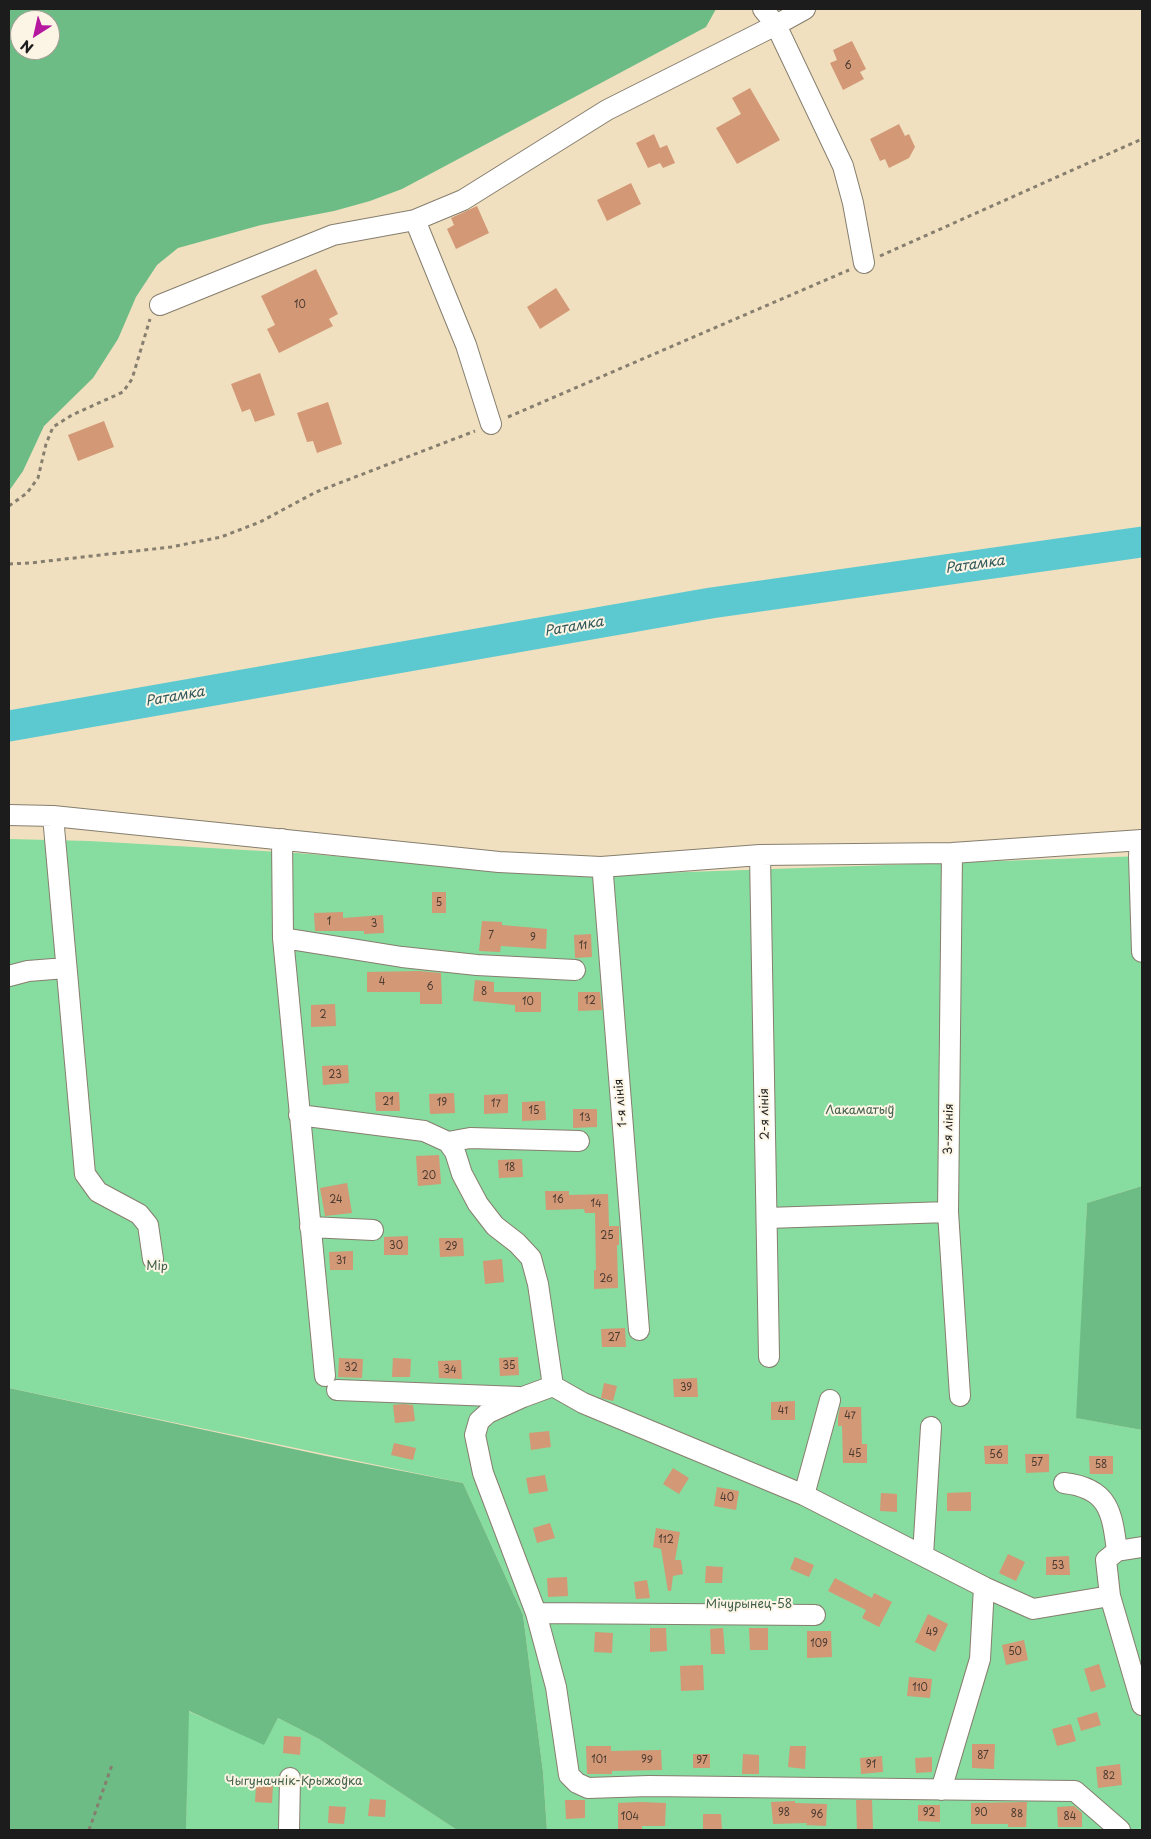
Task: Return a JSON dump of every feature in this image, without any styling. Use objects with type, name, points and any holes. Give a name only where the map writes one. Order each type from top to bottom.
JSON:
[{"type":"street","points":[[763,9],[776,25],[843,166],[853,203],[864,263]]},
{"type":"street","points":[[160,305],[333,235],[415,220],[463,200],[606,110],[805,9]]},
{"type":"street","points":[[415,220],[466,345],[491,424]]},
{"type":"street","points":[[9,815],[53,816],[602,871],[761,863],[952,858],[1140,845],[1142,952]]},
{"type":"street","points":[[53,816],[85,1174],[98,1192],[139,1214],[148,1225],[153,1259]]},
{"type":"street","points":[[282,838],[283,938],[310,1226],[331,1383],[523,1397]]},
{"type":"street","name":"3-я лінія","points":[[952,858],[948,1212],[960,1396]]},
{"type":"street","name":"2-я лінія","points":[[761,863],[769,1357]]},
{"type":"street","name":"1-я лінія","points":[[602,871],[640,1330]]},
{"type":"street","points":[[283,938],[402,957],[477,965],[575,970]]},
{"type":"street","points":[[9,976],[66,968]]},
{"type":"street","points":[[299,1115],[424,1131],[448,1142],[455,1152],[462,1174],[478,1204],[495,1226],[517,1243],[531,1258],[538,1284],[553,1386]]},
{"type":"street","points":[[448,1142],[470,1138],[580,1141]]},
{"type":"street","points":[[767,1218],[948,1212]]},
{"type":"street","points":[[310,1226],[373,1230]]},
{"type":"street","points":[[1110,1596],[1033,1609],[984,1587],[804,1495],[583,1403],[553,1386],[488,1413],[479,1421],[475,1435],[483,1473],[536,1613],[556,1687],[569,1775],[577,1783],[588,1788],[649,1786],[1075,1791],[1120,1830]]},
{"type":"street","points":[[804,1495],[830,1400]]},
{"type":"street","points":[[923,1555],[932,1427]]},
{"type":"street","points":[[1064,1483],[1081,1485],[1101,1497],[1112,1517],[1117,1551]]},
{"type":"street","points":[[1142,1547],[1117,1551],[1106,1560],[1110,1596],[1142,1706]]},
{"type":"street","points":[[941,1790],[980,1659],[984,1587]]},
{"type":"street","points":[[536,1613],[815,1615]]},
{"type":"street","points":[[289,1830],[290,1778]]},
{"type":"path","points":[[9,564],[171,546],[221,537],[260,522],[316,492],[491,424],[864,263],[1142,139]]},
{"type":"path","points":[[9,506],[26,493],[38,478],[46,444],[53,427],[72,415],[123,392],[132,379],[152,315],[160,305]]},
{"type":"path","points":[[89,1830],[113,1762]]},
{"type":"green space","points":[[9,9],[716,9],[706,27],[402,189],[370,201],[334,211],[261,225],[178,248],[157,265],[136,297],[118,339],[93,378],[44,426],[23,471],[9,491]]},
{"type":"green space","points":[[9,839],[89,841],[297,853],[603,875],[1142,856],[1142,1186],[1087,1203],[1077,1418],[1142,1430],[1142,1830],[547,1830],[543,1772],[523,1615],[463,1483],[9,1388]]},
{"type":"green space","points":[[1142,1186],[1142,1430],[1076,1418],[1087,1203]]},
{"type":"green space","points":[[9,1388],[326,1456],[463,1483],[523,1615],[543,1772],[547,1830],[457,1830],[319,1739],[278,1718],[264,1745],[189,1711],[186,1830],[9,1830]]},
{"type":"green space","name":"Чыгуначнік-Крыжоўка","points":[[188,1711],[264,1744],[278,1718],[319,1739],[457,1830],[186,1830]]},
{"type":"building","points":[[852,41],[866,69],[860,72],[864,79],[843,90],[830,63],[837,60],[833,50]]},
{"type":"building","points":[[750,88],[780,140],[737,164],[716,128],[741,114],[732,98]]},
{"type":"building","points":[[899,124],[905,136],[909,134],[915,147],[909,158],[889,168],[885,159],[880,161],[870,139]]},
{"type":"building","points":[[654,134],[660,148],[667,145],[675,163],[663,168],[660,163],[648,168],[636,143]]},
{"type":"building","points":[[631,183],[641,204],[607,221],[597,200]]},
{"type":"building","points":[[477,206],[489,233],[456,249],[447,229],[454,225],[451,218]]},
{"type":"building","points":[[316,269],[338,314],[329,319],[333,326],[279,353],[267,329],[275,325],[261,296]]},
{"type":"building","points":[[556,288],[570,310],[540,329],[527,307]]},
{"type":"building","points":[[260,373],[275,415],[255,422],[250,409],[242,412],[231,384]]},
{"type":"building","points":[[328,402],[342,444],[317,453],[313,441],[307,442],[297,413]]},
{"type":"building","points":[[104,421],[114,447],[78,461],[68,435]]},
{"type":"building","points":[[432,892],[446,892],[446,913],[432,913]]},
{"type":"building","points":[[343,912],[343,918],[383,915],[384,933],[364,934],[364,931],[315,931],[314,913]]},
{"type":"building","points":[[482,921],[502,922],[502,925],[547,929],[546,949],[501,946],[500,952],[479,951]]},
{"type":"building","points":[[591,934],[592,957],[575,958],[574,935]]},
{"type":"building","points":[[419,971],[441,973],[442,1004],[420,1004],[420,992],[367,992],[367,972]]},
{"type":"building","points":[[475,980],[494,982],[494,992],[541,992],[541,1012],[515,1012],[515,1005],[473,1001]]},
{"type":"building","points":[[578,992],[600,992],[602,1010],[578,1011]]},
{"type":"building","points":[[335,1004],[336,1026],[311,1027],[311,1005]]},
{"type":"building","points":[[348,1065],[349,1083],[323,1085],[322,1066]]},
{"type":"building","points":[[375,1092],[399,1092],[400,1111],[376,1111]]},
{"type":"building","points":[[454,1093],[455,1113],[430,1114],[429,1094]]},
{"type":"building","points":[[508,1094],[508,1113],[484,1114],[484,1095]]},
{"type":"building","points":[[545,1101],[546,1120],[522,1121],[522,1102]]},
{"type":"building","points":[[573,1109],[597,1109],[597,1127],[573,1128]]},
{"type":"building","points":[[439,1155],[441,1184],[418,1186],[416,1156]]},
{"type":"building","points":[[522,1159],[523,1177],[499,1178],[498,1160]]},
{"type":"building","points":[[347,1183],[352,1213],[325,1216],[320,1188]]},
{"type":"building","points":[[545,1191],[569,1191],[569,1195],[608,1194],[609,1226],[619,1226],[619,1245],[617,1245],[618,1288],[594,1289],[594,1270],[596,1270],[595,1213],[585,1213],[584,1209],[546,1210]]},
{"type":"building","points":[[408,1236],[408,1255],[384,1255],[384,1237]]},
{"type":"building","points":[[439,1238],[463,1238],[464,1256],[440,1257]]},
{"type":"building","points":[[353,1251],[353,1270],[330,1270],[329,1252]]},
{"type":"building","points":[[502,1259],[504,1282],[485,1284],[483,1261]]},
{"type":"building","points":[[625,1328],[626,1347],[602,1347],[601,1329]]},
{"type":"building","points":[[518,1357],[519,1375],[500,1376],[499,1358]]},
{"type":"building","points":[[339,1358],[363,1359],[362,1378],[338,1377]]},
{"type":"building","points":[[393,1358],[411,1359],[410,1377],[392,1377]]},
{"type":"building","points":[[461,1360],[462,1379],[439,1378],[438,1361]]},
{"type":"building","points":[[697,1378],[698,1397],[674,1397],[673,1379]]},
{"type":"building","points":[[604,1383],[617,1386],[613,1401],[601,1398]]},
{"type":"building","points":[[795,1401],[795,1420],[771,1420],[771,1402]]},
{"type":"building","points":[[393,1405],[413,1405],[415,1421],[395,1423]]},
{"type":"building","points":[[840,1407],[861,1407],[862,1444],[867,1444],[867,1463],[843,1463],[842,1426],[838,1426]]},
{"type":"building","points":[[549,1431],[551,1447],[531,1450],[529,1433]]},
{"type":"building","points":[[394,1443],[416,1448],[413,1460],[391,1455]]},
{"type":"building","points":[[1008,1445],[1008,1464],[985,1464],[984,1446]]},
{"type":"building","points":[[1025,1454],[1049,1454],[1049,1472],[1026,1473]]},
{"type":"building","points":[[1089,1456],[1113,1456],[1113,1474],[1090,1474]]},
{"type":"building","points":[[673,1468],[689,1478],[679,1494],[663,1484]]},
{"type":"building","points":[[545,1475],[548,1491],[529,1494],[526,1478]]},
{"type":"building","points":[[717,1487],[739,1491],[736,1510],[714,1506]]},
{"type":"building","points":[[971,1492],[971,1511],[947,1511],[947,1493]]},
{"type":"building","points":[[881,1493],[897,1494],[897,1512],[880,1511]]},
{"type":"building","points":[[550,1523],[555,1538],[537,1543],[533,1528]]},
{"type":"building","points":[[656,1528],[680,1532],[675,1560],[681,1560],[683,1574],[673,1576],[671,1591],[668,1591],[661,1549],[653,1547]]},
{"type":"building","points":[[1008,1554],[1025,1562],[1016,1581],[999,1573]]},
{"type":"building","points":[[1069,1556],[1070,1575],[1046,1575],[1046,1557]]},
{"type":"building","points":[[795,1557],[814,1565],[809,1577],[790,1569]]},
{"type":"building","points":[[706,1566],[723,1567],[722,1583],[705,1583]]},
{"type":"building","points":[[567,1577],[568,1596],[548,1597],[547,1578]]},
{"type":"building","points":[[835,1578],[872,1598],[874,1593],[892,1602],[879,1627],[862,1618],[866,1610],[828,1591]]},
{"type":"building","points":[[647,1580],[650,1598],[636,1599],[634,1582]]},
{"type":"building","points":[[928,1614],[948,1624],[935,1652],[915,1642]]},
{"type":"building","points":[[650,1628],[666,1628],[667,1651],[650,1652]]},
{"type":"building","points":[[723,1628],[725,1654],[711,1654],[710,1629]]},
{"type":"building","points":[[749,1628],[768,1628],[768,1650],[750,1650]]},
{"type":"building","points":[[807,1631],[831,1631],[832,1657],[807,1658]]},
{"type":"building","points":[[595,1632],[613,1633],[612,1653],[594,1652]]},
{"type":"building","points":[[1024,1640],[1028,1660],[1006,1665],[1002,1645]]},
{"type":"building","points":[[1099,1664],[1106,1687],[1091,1692],[1084,1669]]},
{"type":"building","points":[[703,1665],[704,1690],[681,1691],[680,1666]]},
{"type":"building","points":[[909,1677],[932,1679],[930,1698],[907,1696]]},
{"type":"building","points":[[1097,1712],[1101,1725],[1081,1731],[1077,1718]]},
{"type":"building","points":[[1071,1724],[1076,1741],[1057,1746],[1052,1729]]},
{"type":"building","points":[[284,1736],[301,1737],[300,1755],[283,1753]]},
{"type":"building","points":[[972,1744],[995,1744],[994,1769],[972,1768]]},
{"type":"building","points":[[586,1746],[611,1746],[611,1751],[661,1750],[662,1770],[612,1771],[612,1774],[587,1774]]},
{"type":"building","points":[[790,1746],[806,1746],[805,1769],[788,1767]]},
{"type":"building","points":[[693,1754],[710,1754],[710,1768],[693,1768]]},
{"type":"building","points":[[743,1754],[759,1755],[759,1774],[742,1774]]},
{"type":"building","points":[[882,1756],[883,1772],[861,1774],[860,1758]]},
{"type":"building","points":[[932,1757],[932,1772],[916,1773],[915,1758]]},
{"type":"building","points":[[1120,1764],[1122,1785],[1098,1788],[1096,1767]]},
{"type":"building","points":[[256,1785],[273,1786],[272,1803],[255,1802]]},
{"type":"building","points":[[370,1799],[386,1800],[385,1817],[368,1816]]},
{"type":"building","points":[[565,1800],[585,1800],[585,1818],[566,1819]]},
{"type":"building","points":[[856,1800],[872,1800],[873,1830],[857,1830]]},
{"type":"building","points":[[795,1801],[795,1803],[827,1804],[826,1826],[806,1825],[807,1823],[773,1824],[771,1802]]},
{"type":"building","points":[[1027,1802],[1026,1827],[1008,1827],[1008,1824],[971,1824],[971,1803]]},
{"type":"building","points":[[618,1803],[666,1803],[665,1826],[642,1826],[642,1830],[618,1830]]},
{"type":"building","points":[[918,1805],[940,1805],[940,1822],[918,1821]]},
{"type":"building","points":[[329,1806],[346,1807],[344,1824],[328,1823]]},
{"type":"building","points":[[1074,1806],[1082,1813],[1082,1827],[1058,1827],[1057,1807]]},
{"type":"building","points":[[703,1814],[721,1814],[722,1830],[703,1830]]},
{"type":"waterway","name":"Ратамка","points":[[9,726],[711,603],[1142,542]]},
{"type":"park label","name":"Лакаматыў","points":[[860,1111]]},
{"type":"park label","name":"Мір","points":[[157,1267]]},
{"type":"park label","name":"Мічурынец-58","points":[[749,1605]]}]
